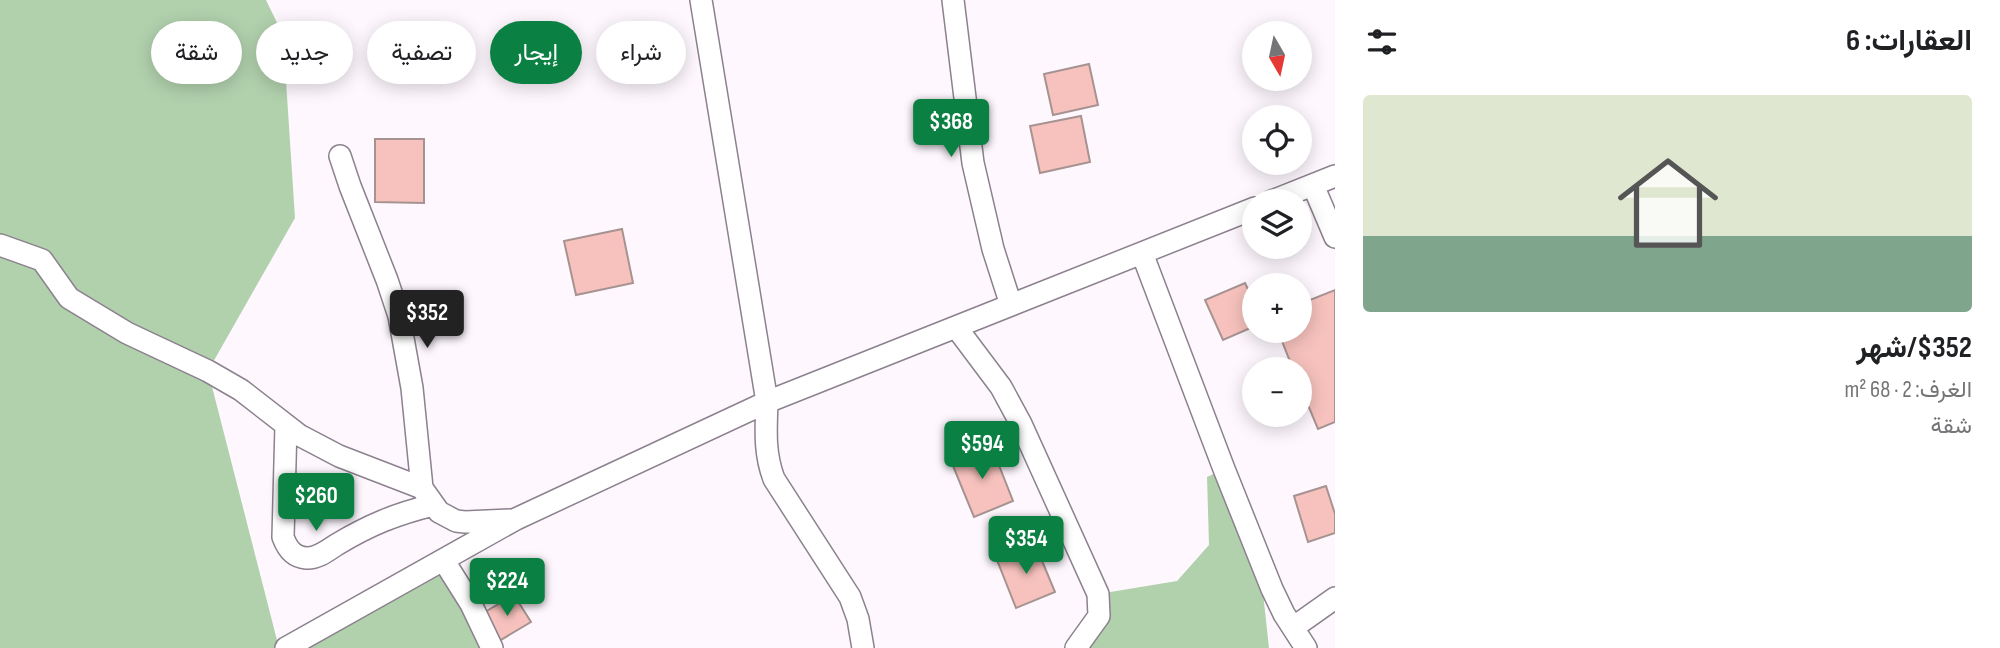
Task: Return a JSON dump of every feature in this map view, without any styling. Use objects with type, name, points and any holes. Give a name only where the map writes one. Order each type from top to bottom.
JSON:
[{"type":"street","points":[[701,0],[767,402],[765,445],[770,469],[791,508],[850,597],[858,619],[863,648]]},
{"type":"street","points":[[953,0],[973,163],[993,249],[1012,304]]},
{"type":"street","points":[[340,156],[399,316],[428,497],[439,512],[456,521],[516,519]]},
{"type":"street","points":[[1303,189],[1335,176]]},
{"type":"street","points":[[1313,185],[1335,237]]},
{"type":"street","points":[[298,645],[516,519],[767,402],[1242,213]]},
{"type":"street","points":[[0,245],[42,260],[69,298],[127,333],[208,371],[241,390],[299,435],[428,497]]},
{"type":"street","points":[[1142,253],[1272,589],[1306,648]]},
{"type":"street","points":[[956,327],[1001,387],[1021,424],[1098,594],[1099,616],[1076,648]]},
{"type":"street","points":[[286,425],[283,537],[287,548],[296,556],[306,559],[316,557],[428,497]]},
{"type":"street","points":[[444,561],[471,604],[492,648]]},
{"type":"street","points":[[1294,627],[1335,598]]},
{"type":"green space","points":[[0,0],[266,0],[276,21],[256,21],[256,84],[286,84],[295,218],[208,371],[279,648],[0,648]]},
{"type":"green space","points":[[1224,469],[1259,556],[1269,648],[1084,648],[1098,594],[1177,581],[1209,545],[1207,477]]},
{"type":"green space","points":[[450,564],[491,648],[302,648]]},
{"type":"building","points":[[1089,64],[1098,105],[1053,115],[1044,74]]},
{"type":"building","points":[[1081,116],[1090,162],[1040,173],[1030,126]]},
{"type":"building","points":[[375,139],[424,139],[424,203],[375,202]]},
{"type":"building","points":[[622,229],[633,283],[576,295],[564,241]]},
{"type":"building","points":[[1242,284],[1242,332],[1223,340],[1205,300]]},
{"type":"building","points":[[1335,290],[1335,422],[1318,429],[1312,415],[1312,357],[1288,357],[1283,343],[1312,343],[1312,299]]},
{"type":"building","points":[[991,445],[1013,501],[974,517],[951,461]]},
{"type":"building","points":[[1326,486],[1335,514],[1335,533],[1308,542],[1294,496]]},
{"type":"building","points":[[1035,544],[1055,592],[1016,608],[997,560]]},
{"type":"building","points":[[514,595],[531,622],[499,641],[483,613]]}]
